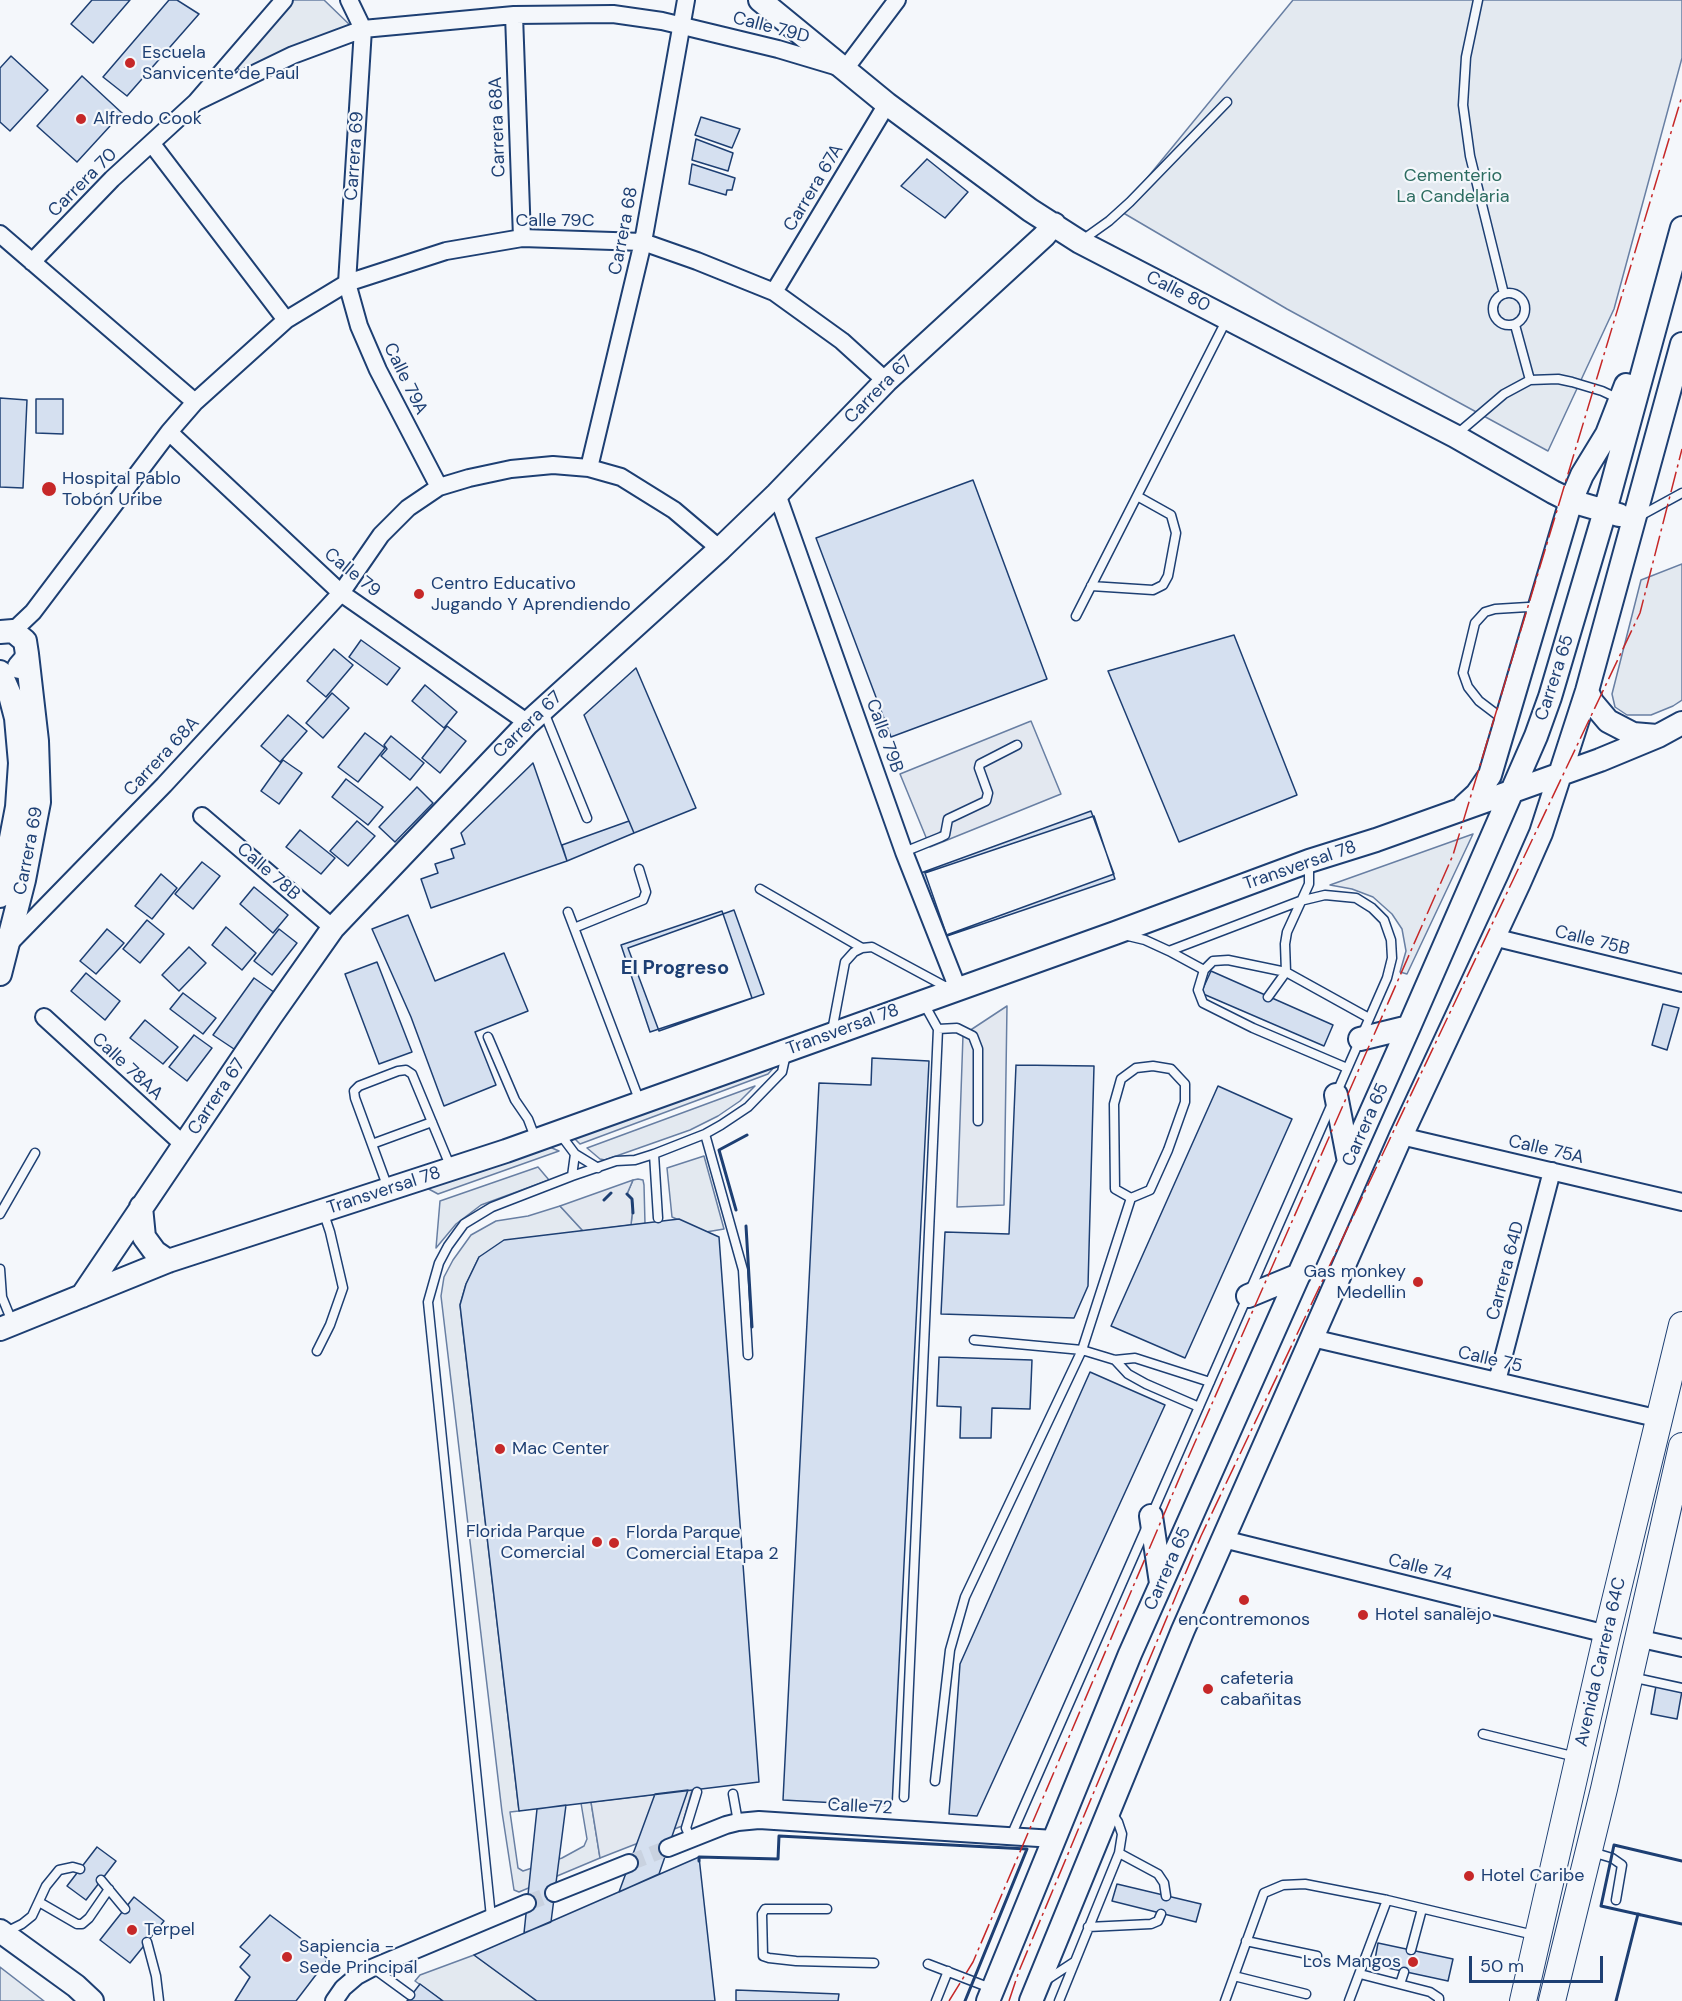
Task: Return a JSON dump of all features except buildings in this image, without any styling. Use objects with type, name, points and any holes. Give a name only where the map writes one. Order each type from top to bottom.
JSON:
[{"type":"main road","name":"Calle 80","points":[[760,0],[887,104],[999,187],[1080,242],[1455,436],[1571,501],[1634,519]]},
{"type":"main road","name":"Carrera 67","points":[[82,1296],[333,928],[536,716],[720,549],[777,494],[886,381],[1044,236],[1054,224]]},
{"type":"main road","name":"Carrera 65","points":[[991,1995],[1161,1584],[1536,736],[1550,697],[1605,511],[1682,228]]},
{"type":"main road","points":[[1458,811],[1477,794],[1490,775],[1571,501],[1582,475],[1604,440],[1667,284]]},
{"type":"main road","name":"Carrera 65","points":[[1034,1994],[1223,1539],[1401,1136],[1532,855],[1587,691],[1682,344]]},
{"type":"main road","points":[[0,670],[16,668],[25,660],[12,636]]},
{"type":"main road","name":"Carrera 69","points":[[0,974],[27,869],[39,802],[37,741],[12,636]]},
{"type":"main road","points":[[1526,658],[1550,697]]},
{"type":"main road","name":"Carrera 69","points":[[0,670],[16,718],[20,763],[17,807],[0,896]]},
{"type":"main road","points":[[1587,691],[1592,702],[1608,721],[1633,734],[1658,736]]},
{"type":"main road","points":[[0,693],[16,718]]},
{"type":"main road","name":"Transversal 78","points":[[6,1326],[168,1261],[537,1140],[1309,861],[1561,774],[1658,736],[1682,723]]},
{"type":"main road","points":[[1360,1040],[1409,1027]]},
{"type":"main road","points":[[1336,1095],[1349,1162]]},
{"type":"main road","points":[[141,1207],[144,1237],[155,1252],[168,1261]]},
{"type":"main road","points":[[1248,1296],[1299,1275]]},
{"type":"main road","name":"Avenida Carrera 64C","points":[[1522,2001],[1607,1634],[1682,1325]]},
{"type":"main road","name":"Avenida Carrera 64C","points":[[1552,2001],[1682,1446]]},
{"type":"main road","points":[[1151,1516],[1161,1584]]},
{"type":"main road","points":[[2,1932],[84,1994],[109,2001]]},
{"type":"street","name":"Carrera 70","points":[[32,262],[112,179],[196,102],[284,0]]},
{"type":"street","points":[[348,0],[363,29]]},
{"type":"street","name":"Carrera 68","points":[[589,468],[643,242],[686,0]]},
{"type":"street","points":[[844,69],[897,0]]},
{"type":"street","name":"Calle 79D","points":[[196,102],[293,55],[363,29],[514,15],[614,14],[681,25],[778,49],[844,69]]},
{"type":"street","name":"Carrera 68A","points":[[514,15],[522,238]]},
{"type":"street","name":"Carrera 69","points":[[347,283],[363,29]]},
{"type":"street","name":"Carrera 67A","points":[[774,292],[887,104]]},
{"type":"street","points":[[152,144],[286,320]]},
{"type":"street","points":[[0,234],[195,402]]},
{"type":"street","name":"Calle 79C","points":[[195,402],[286,320],[347,283],[446,251],[522,238],[643,242],[697,261],[774,292],[842,341],[886,381]]},
{"type":"street","name":"Calle 79A","points":[[347,283],[359,326],[378,370],[439,487]]},
{"type":"street","name":"Carrera 69","points":[[12,636],[33,612],[169,432],[195,402]]},
{"type":"street","name":"Calle 79","points":[[169,432],[341,593],[536,716]]},
{"type":"street","points":[[341,593],[381,536],[408,508],[439,487],[511,469],[553,465],[589,468],[621,477],[674,510],[720,549]]},
{"type":"street","name":"Calle 79B","points":[[777,494],[904,852],[956,990]]},
{"type":"street","name":"Carrera 68A","points":[[8,945],[164,785],[341,593]]},
{"type":"street","name":"Calle 78B","points":[[202,816],[333,928]]},
{"type":"street","name":"Calle 75B","points":[[1493,937],[1682,982]]},
{"type":"street","name":"Calle 78AA","points":[[44,1017],[184,1145]]},
{"type":"street","name":"Calle 75A","points":[[1401,1136],[1682,1202]]},
{"type":"street","name":"Carrera 64D","points":[[1497,1381],[1552,1171]]},
{"type":"street","name":"Calle 75","points":[[1312,1338],[1660,1419]]},
{"type":"street","name":"Calle 74","points":[[1223,1539],[1607,1634]]},
{"type":"street","points":[[1637,1638],[1682,1648]]},
{"type":"street","name":"Calle 72","points":[[668,1848],[738,1822],[759,1820],[1054,1839]]},
{"type":"street","points":[[554,1893],[629,1863]]},
{"type":"street","points":[[334,2001],[357,1976],[372,1968],[527,1903]]},
{"type":"lane","points":[[1478,0],[1466,57],[1464,105],[1470,156],[1504,294]]},
{"type":"lane","points":[[1080,242],[1130,202],[1227,102]]},
{"type":"lane","points":[[1504,294],[1516,294],[1525,304],[1524,316],[1515,325],[1502,324],[1494,315],[1494,302],[1504,294]]},
{"type":"lane","points":[[1076,616],[1227,318]]},
{"type":"lane","points":[[1515,325],[1530,380]]},
{"type":"lane","points":[[1455,436],[1504,394],[1530,380],[1558,379],[1572,382],[1602,391],[1621,400]]},
{"type":"lane","points":[[1634,519],[1682,493]]},
{"type":"lane","points":[[1091,586],[1153,590],[1163,585],[1168,576],[1176,533],[1171,515],[1137,496]]},
{"type":"lane","points":[[1506,722],[1479,700],[1468,687],[1464,673],[1475,623],[1485,612],[1495,609],[1528,607],[1540,610]]},
{"type":"lane","points":[[536,716],[587,818]]},
{"type":"lane","points":[[904,852],[945,835],[948,819],[986,801],[988,793],[979,768],[980,764],[1017,745]]},
{"type":"lane","points":[[1268,997],[1286,972],[1287,932],[1309,884],[1309,861]]},
{"type":"lane","points":[[574,928],[644,900],[646,892],[639,869]]},
{"type":"lane","points":[[760,889],[862,948]]},
{"type":"lane","points":[[1011,1836],[1387,978],[1392,958],[1391,940],[1384,920],[1372,908],[1356,898],[1324,895],[1168,951]]},
{"type":"lane","points":[[568,912],[640,1102]]},
{"type":"lane","points":[[1115,933],[1144,940],[1204,970]]},
{"type":"lane","points":[[832,1034],[845,962],[854,952],[862,948],[872,947],[956,990]]},
{"type":"lane","points":[[1347,1068],[1253,1028],[1203,1003],[1198,990],[1204,970],[1213,961],[1228,960],[1286,972],[1369,1018]]},
{"type":"lane","points":[[904,1797],[938,1029],[922,1002]]},
{"type":"lane","points":[[1253,1028],[1258,1018]]},
{"type":"lane","points":[[938,1029],[957,1028],[973,1036],[978,1049],[978,1121]]},
{"type":"lane","points":[[488,1037],[515,1100],[528,1119],[537,1140]]},
{"type":"lane","points":[[490,1917],[428,1302],[439,1263],[464,1224],[492,1207],[616,1161],[634,1160],[654,1154],[705,1134],[748,1107],[782,1072],[787,1050]]},
{"type":"lane","points":[[935,1781],[950,1650],[965,1597],[1082,1350],[1131,1198],[1150,1190],[1168,1150],[1185,1102],[1185,1084],[1171,1069],[1153,1066],[1136,1068],[1121,1079],[1114,1104],[1115,1189],[1131,1198]]},
{"type":"lane","points":[[388,1189],[354,1091],[359,1086],[398,1071],[406,1070],[412,1074],[452,1169]]},
{"type":"lane","points":[[372,1144],[432,1122]]},
{"type":"lane","points":[[559,1132],[575,1154],[598,1168]]},
{"type":"lane","points":[[705,1134],[743,1270],[748,1355]]},
{"type":"lane","points":[[0,1214],[35,1154]]},
{"type":"lane","points":[[573,1176],[575,1154]]},
{"type":"lane","points":[[654,1154],[658,1218]]},
{"type":"lane","points":[[317,1352],[330,1325],[343,1288],[330,1232],[322,1210]]},
{"type":"lane","points":[[0,1269],[6,1326]]},
{"type":"lane","points":[[974,1340],[1082,1350],[1115,1360],[1135,1358],[1210,1382]]},
{"type":"lane","points":[[1115,1360],[1128,1374],[1199,1407]]},
{"type":"lane","points":[[1628,1676],[1682,1688]]},
{"type":"lane","points":[[1483,1734],[1578,1758]]},
{"type":"lane","points":[[691,1839],[686,1828],[697,1792]]},
{"type":"lane","points":[[734,1794],[738,1822]]},
{"type":"lane","points":[[1059,2001],[1119,1853],[1122,1834],[1118,1822],[1109,1809]]},
{"type":"lane","points":[[1588,1851],[1612,1858],[1622,1865],[1616,1900]]},
{"type":"lane","points":[[1119,1853],[1158,1874],[1164,1883],[1166,1896]]},
{"type":"lane","points":[[2,1932],[22,1924],[32,1916],[46,1886],[59,1870],[73,1867],[80,1869]]},
{"type":"lane","points":[[101,1880],[125,1909]]},
{"type":"lane","points":[[1225,2001],[1264,1893],[1283,1885],[1305,1884],[1387,1900],[1538,1936]]},
{"type":"lane","points":[[39,1903],[77,1924],[82,1924],[109,1889]]},
{"type":"lane","points":[[1349,2001],[1387,1900]]},
{"type":"lane","points":[[827,1909],[765,1909],[762,1914],[763,1956],[796,1961],[874,1963]]},
{"type":"lane","points":[[1411,1950],[1422,1909]]},
{"type":"lane","points":[[1088,1927],[1151,1924],[1158,1921],[1161,1914]]},
{"type":"lane","points":[[1246,1941],[1317,1956]]},
{"type":"lane","points":[[147,1942],[156,1976],[159,2001]]},
{"type":"lane","points":[[1034,1994],[1075,1961]]},
{"type":"lane","points":[[928,1964],[948,1971],[991,1995]]},
{"type":"lane","points":[[372,1968],[410,1995]]},
{"type":"lane","points":[[936,2001],[948,1971]]},
{"type":"lane","points":[[1400,1984],[1404,1972]]},
{"type":"lane","points":[[1360,1974],[1430,1992],[1439,2001]]},
{"type":"lane","points":[[1234,1976],[1306,1994]]},
{"type":"green space","points":[[292,0],[324,0],[352,27],[243,74],[235,65]]},
{"type":"green space","name":"Cementerio La Candelaria","points":[[1293,0],[1682,0],[1682,58],[1614,309],[1548,451],[1287,309],[1120,211]]},
{"type":"green space","points":[[1682,564],[1682,700],[1651,715],[1627,715],[1615,707],[1612,694],[1641,580]]},
{"type":"green space","points":[[1473,834],[1407,974],[1400,972],[1406,951],[1402,929],[1392,914],[1373,897],[1352,889],[1330,885]]},
{"type":"green space","points":[[777,1064],[768,1074],[580,1144],[571,1135]]},
{"type":"green space","points":[[755,1086],[740,1101],[718,1116],[690,1130],[605,1160],[600,1159],[587,1148]]},
{"type":"green space","points":[[545,1145],[559,1151],[438,1194],[425,1187]]},
{"type":"green space","points":[[704,1156],[724,1229],[706,1232],[672,1217],[667,1168]]},
{"type":"green space","points":[[538,1167],[549,1180],[481,1205],[456,1224],[436,1248],[440,1201]]},
{"type":"green space","points":[[633,1180],[643,1180],[644,1185],[645,1224],[631,1225],[633,1206],[627,1194]]},
{"type":"green space","points":[[560,1206],[583,1231],[479,1257],[466,1284],[460,1305],[519,1811],[510,1812],[518,1868],[523,1871],[562,1858],[584,1846],[587,1839],[581,1803],[591,1802],[600,1858],[519,1892],[514,1890],[502,1812],[441,1296],[444,1277],[471,1235],[496,1221],[528,1216]]},
{"type":"green space","points":[[474,1955],[537,2001],[443,2001],[415,1981],[420,1975]]},
{"type":"green space","points":[[0,1967],[44,2001],[0,2001]]},
{"type":"shaded area","points":[[1031,721],[1061,794],[930,847],[900,774]]},
{"type":"shaded area","points":[[1007,1006],[1004,1205],[957,1207],[963,1035]]},
{"type":"shaded area","points":[[633,1180],[627,1194],[632,1199],[633,1206],[631,1225],[583,1231],[560,1206]]},
{"type":"shaded area","points":[[692,1790],[682,1826],[600,1858],[591,1802]]},
{"type":"tunnel","points":[[629,1863],[668,1848]]},
{"type":"tunnel","points":[[527,1903],[554,1893]]},
{"type":"wall","points":[[736,1210],[719,1150],[747,1135]]},
{"type":"wall","points":[[604,1200],[611,1193]]},
{"type":"wall","points":[[627,1194],[632,1199],[633,1213]]},
{"type":"wall","points":[[746,1226],[752,1327]]},
{"type":"wall","points":[[699,1861],[699,1857],[778,1859],[779,1836],[1027,1849],[965,2001]]},
{"type":"wall","points":[[1682,1861],[1614,1845],[1601,1906],[1682,1924]]},
{"type":"wall","points":[[1616,2001],[1638,1914],[1641,1915]]},
{"type":"power","points":[[949,2001],[973,1962],[1185,1465],[1453,855],[1682,96]]},
{"type":"power","points":[[1009,2001],[1019,1971],[1201,1536],[1640,613],[1682,449]]},
{"type":"place","name":"Escuela Sanvicente de Paul","points":[[130,63]]},
{"type":"place","name":"Alfredo Cook","points":[[81,119]]},
{"type":"place","name":"Hospital Pablo Tobón Uribe","points":[[49,489]]},
{"type":"place","name":"Centro Educativo Jugando Y Aprendiendo","points":[[419,594]]},
{"type":"place","name":"Gas monkey Medellin","points":[[1418,1282]]},
{"type":"place","name":"Mac Center","points":[[500,1449]]},
{"type":"place","name":"Florida Parque Comercial","points":[[597,1542]]},
{"type":"place","name":"Florda Parque Comercial Etapa 2","points":[[614,1543]]},
{"type":"place","name":"encontremonos","points":[[1244,1600]]},
{"type":"place","name":"Hotel sanalejo","points":[[1363,1615]]},
{"type":"place","name":"cafeteria cabañitas","points":[[1208,1689]]},
{"type":"place","name":"Hotel Caribe","points":[[1469,1876]]},
{"type":"place","name":"Terpel","points":[[132,1930]]},
{"type":"place","name":"Sapiencia - Sede Principal","points":[[287,1957]]},
{"type":"place","name":"Los Mangos","points":[[1413,1962]]},
{"type":"district","name":"El Progreso","points":[[675,969]]}]
